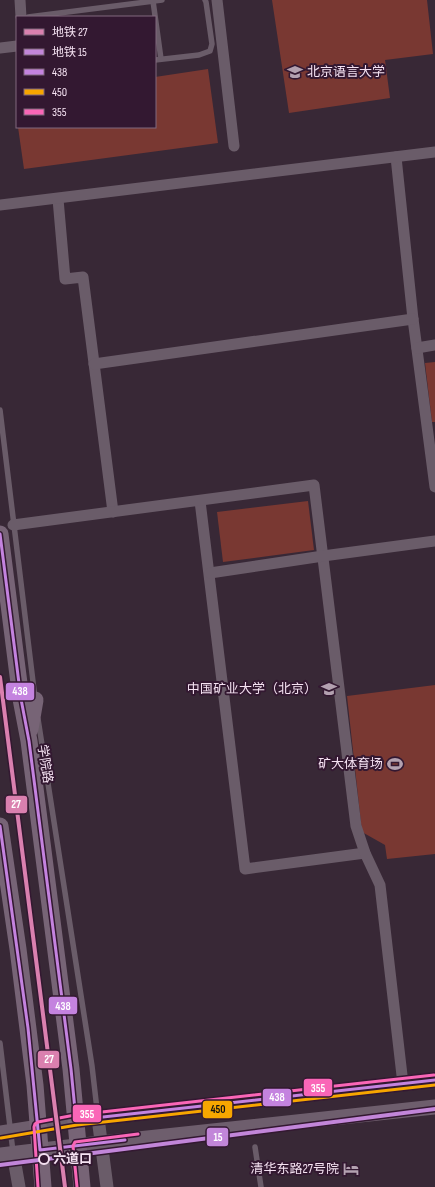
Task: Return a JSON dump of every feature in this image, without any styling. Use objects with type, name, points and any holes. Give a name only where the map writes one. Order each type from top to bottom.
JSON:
[{"type":"main road","name":"学院路","points":[[7,529],[21,699],[28,741],[71,1069],[82,1187]]},
{"type":"main road","points":[[28,741],[35,700]]},
{"type":"main road","points":[[0,826],[18,949],[35,1085],[43,1187]]},
{"type":"main road","points":[[5,1132],[76,1120],[435,1080]]},
{"type":"main road","points":[[7,1154],[435,1107]]},
{"type":"street","points":[[20,0],[21,16]]},
{"type":"street","points":[[217,0],[234,146]]},
{"type":"street","points":[[0,48],[16,46]]},
{"type":"street","points":[[0,205],[435,152]]},
{"type":"street","points":[[396,157],[413,319],[435,487]]},
{"type":"street","points":[[58,199],[64,279],[82,277],[113,512]]},
{"type":"street","points":[[94,364],[413,319]]},
{"type":"street","points":[[417,348],[435,345]]},
{"type":"street","points":[[7,529],[113,512],[314,485],[356,826],[365,853],[380,885],[403,1084]]},
{"type":"street","points":[[200,501],[245,869],[365,853]]},
{"type":"street","points":[[210,573],[323,556],[435,542]]},
{"type":"street","points":[[98,1118],[107,1187]]},
{"type":"street","points":[[7,1154],[19,1187]]},
{"type":"lane","points":[[36,16],[162,0]]},
{"type":"lane","points":[[156,30],[158,59],[200,55],[210,51],[212,44],[205,0]]},
{"type":"lane","points":[[154,1],[155,16]]},
{"type":"lane","name":"学院路","points":[[0,410],[7,529],[92,1066],[98,1118]]},
{"type":"lane","points":[[0,1044],[7,1154]]},
{"type":"lane","points":[[255,1147],[261,1187]]},
{"type":"shaded area","points":[[272,0],[427,0],[433,54],[385,60],[390,98],[289,113]]},
{"type":"shaded area","points":[[208,69],[218,143],[24,169],[18,128],[156,128],[156,77]]},
{"type":"shaded area","points":[[435,362],[435,422],[432,422],[425,363]]},
{"type":"shaded area","points":[[308,501],[314,550],[223,562],[217,512]]},
{"type":"shaded area","name":"矿大体育场","points":[[435,685],[435,854],[387,859],[385,845],[362,832],[347,696]]},
{"type":"metro line","name":"27","points":[[0,677],[65,1187]]},
{"type":"metro line","name":"15","points":[[0,1165],[435,1109]]},
{"type":"transit line","name":"438","points":[[0,534],[21,699],[29,741],[71,1069],[76,1120],[435,1080]]},
{"type":"transit line","name":"438","points":[[0,826],[28,1028],[40,1150],[125,1140]]},
{"type":"transit line","name":"355","points":[[38,1187],[34,1127],[38,1122],[75,1115],[434,1075]]},
{"type":"transit line","name":"450","points":[[1,1138],[77,1125],[435,1085]]},
{"type":"transit line","name":"355","points":[[77,1187],[73,1146],[75,1142],[138,1134]]},
{"type":"place","name":"北京语言大学","points":[[295,72]]},
{"type":"place","name":"中国矿业大学（北京）","points":[[329,689]]},
{"type":"place","name":"矿大体育场","points":[[395,764]]},
{"type":"place","name":"六道口","points":[[44,1159]]},
{"type":"place","name":"清华东路27号院","points":[[351,1169]]}]
